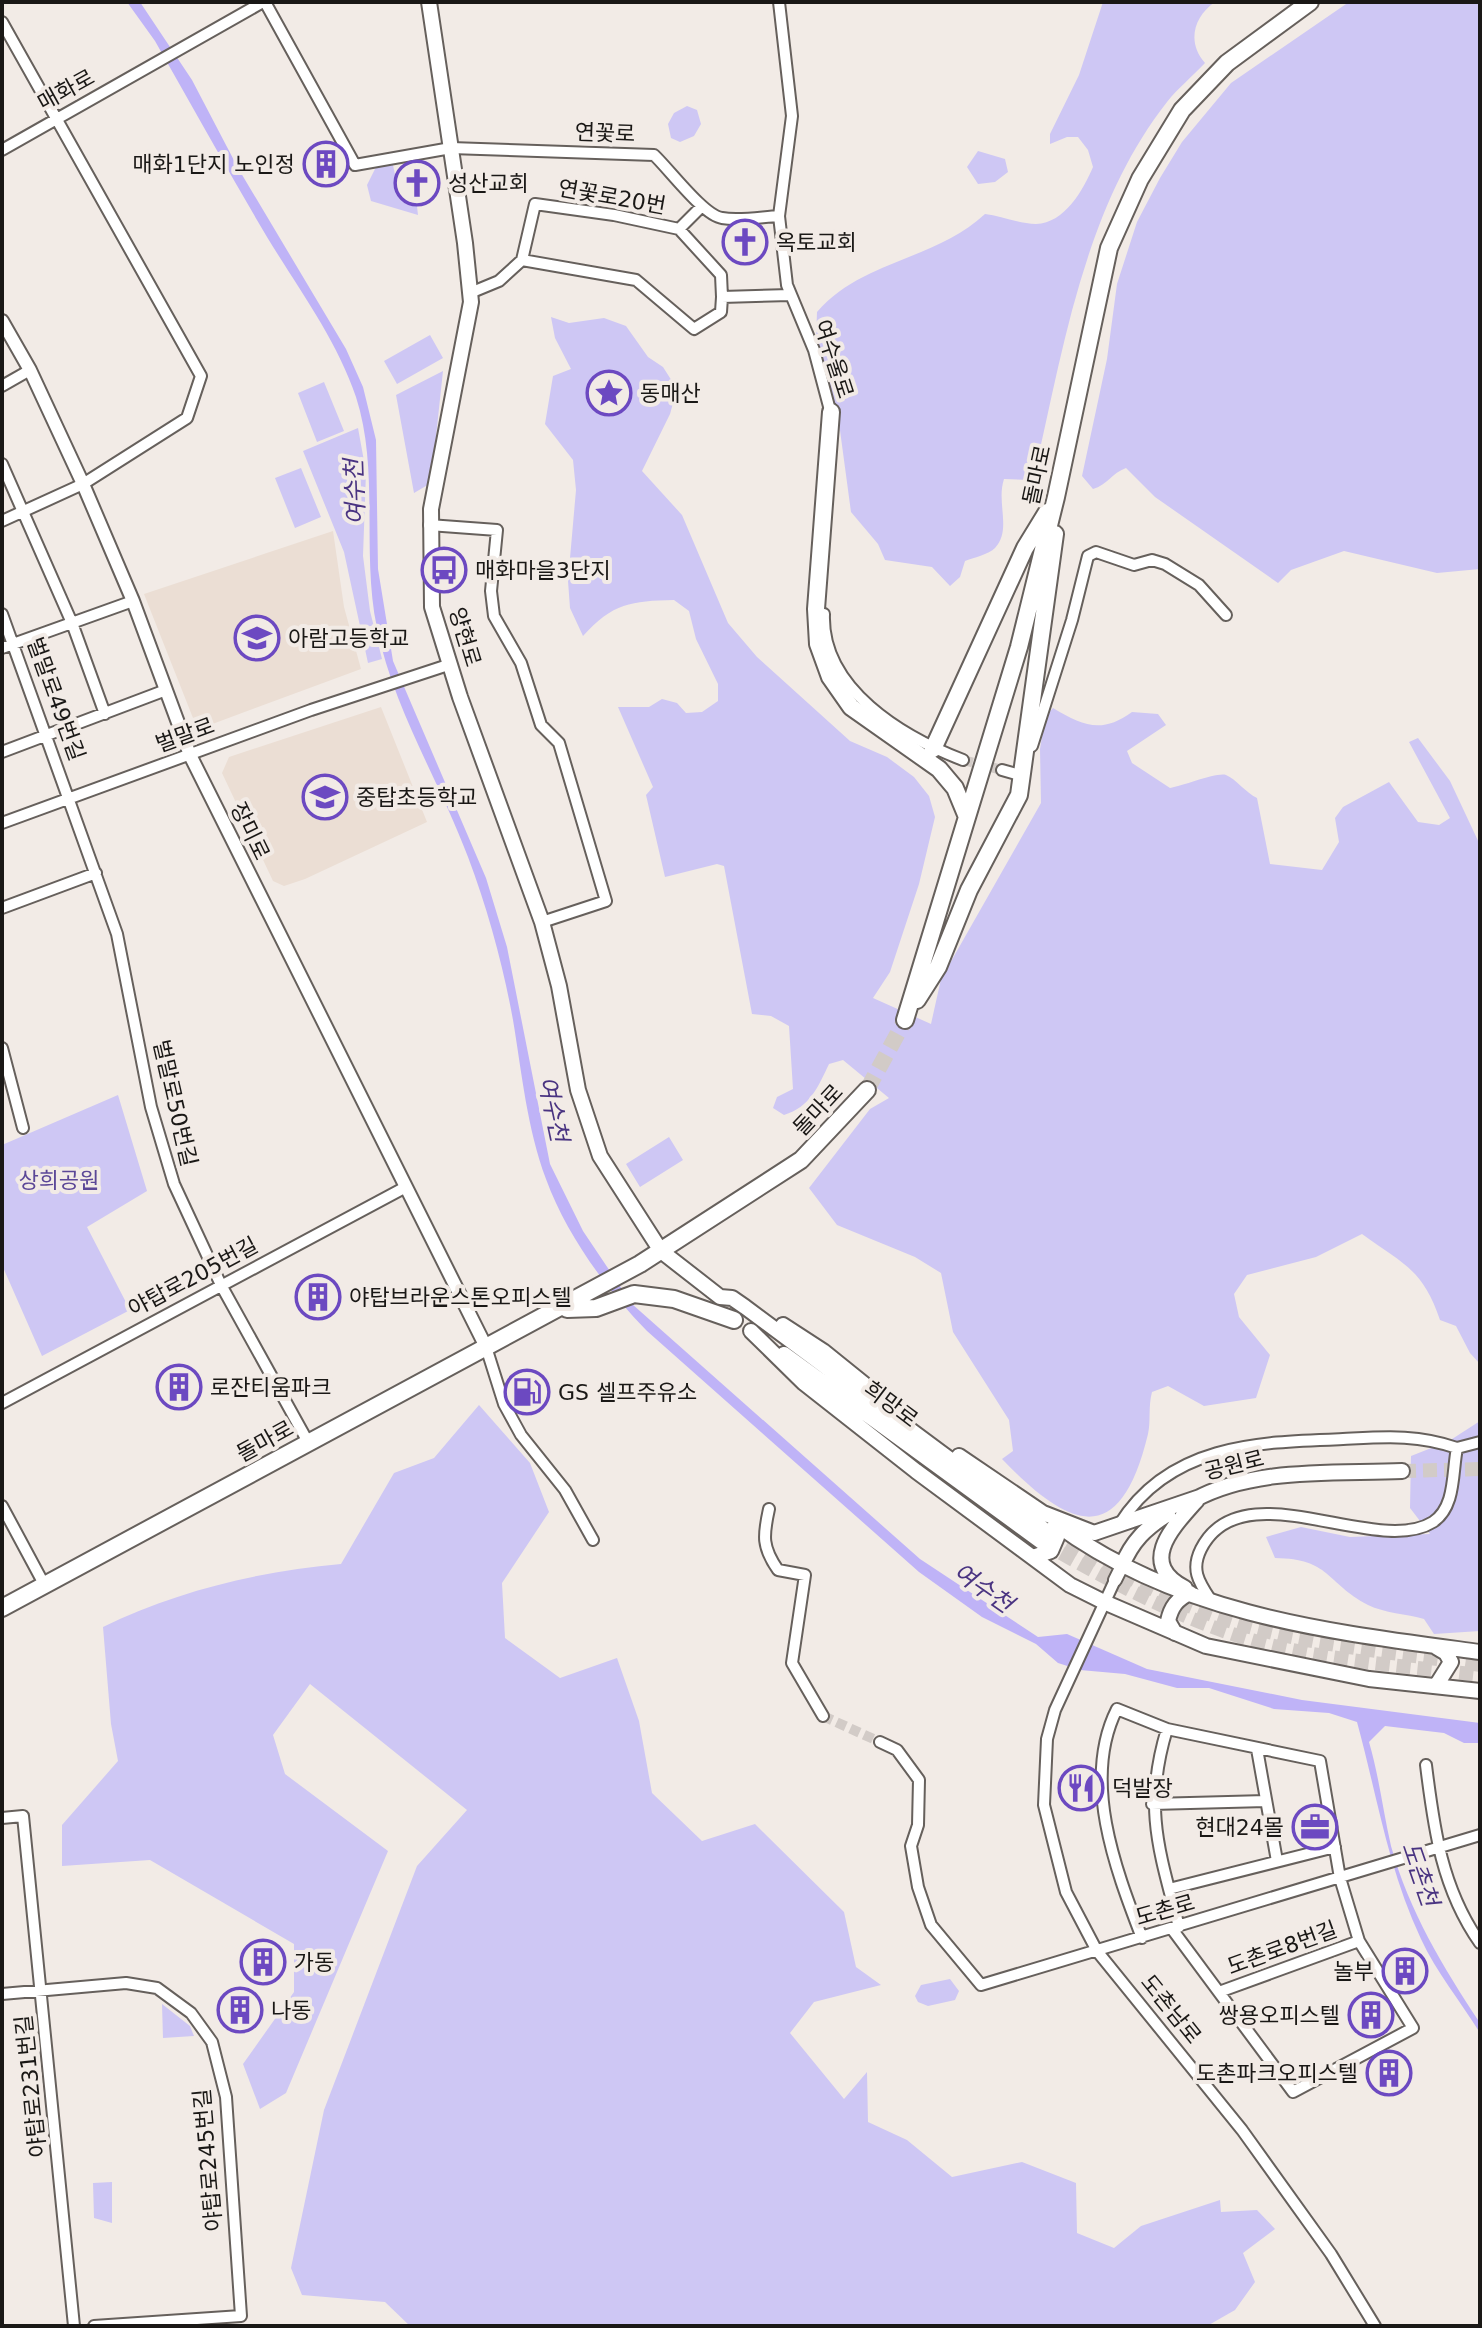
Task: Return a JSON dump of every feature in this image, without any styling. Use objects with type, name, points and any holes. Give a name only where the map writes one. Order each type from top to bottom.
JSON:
[{"type":"main road","name":"양현로","points":[[429,2],[470,293],[467,333],[443,435],[429,525],[432,607],[542,922],[559,986],[578,1090],[600,1156],[661,1251]]},
{"type":"main road","name":"돌마로","points":[[1020,775],[1019,795],[969,890],[938,967],[905,1020],[1019,647],[1056,497],[1100,278],[1118,224],[1140,179],[1182,110],[1227,63],[1310,2]]},
{"type":"main road","points":[[831,412],[816,609],[818,644],[830,677],[851,707],[939,769],[955,788],[967,817]]},
{"type":"main road","points":[[933,749],[1025,548],[1056,497]]},
{"type":"main road","points":[[1020,775],[1046,613],[1056,497]]},
{"type":"main road","name":"돌마로","points":[[2,1608],[640,1264],[801,1160],[867,1090]]},
{"type":"main road","name":"희망로","points":[[661,1251],[720,1297],[724,1309],[740,1313],[1049,1533]]},
{"type":"main road","points":[[560,1309],[596,1308],[634,1294],[740,1313],[823,1351],[897,1411],[1007,1489],[1043,1513],[1094,1533],[1200,1497]]},
{"type":"main road","name":"희망로","points":[[740,1313],[751,1331],[1049,1533]]},
{"type":"main road","points":[[751,1331],[804,1383],[1070,1585],[1104,1602],[1206,1646],[1369,1679],[1480,1691]]},
{"type":"main road","name":"공원로","points":[[1122,1566],[1129,1548],[1145,1530],[1200,1497],[1232,1485],[1281,1476],[1402,1471]]},
{"type":"main road","points":[[1007,1489],[1049,1533],[1057,1537],[1051,1551],[1033,1557]]},
{"type":"main road","points":[[1200,1497],[1164,1542],[1160,1562],[1165,1573],[1180,1587],[1249,1615],[1369,1639],[1480,1652]]},
{"type":"main road","points":[[1049,1533],[1150,1581],[1210,1599]]},
{"type":"main road","points":[[1175,1633],[1168,1621],[1170,1612],[1175,1603],[1190,1593]]},
{"type":"main road","points":[[1436,1647],[1446,1653],[1451,1662],[1436,1686]]},
{"type":"street","name":"매화로","points":[[2,150],[264,2]]},
{"type":"street","name":"연꽃로","points":[[264,2],[355,165],[451,148],[654,155],[678,177],[701,207]]},
{"type":"street","name":"여수울로","points":[[779,2],[792,116],[779,216],[790,295],[814,350],[831,412],[824,621],[838,668],[858,695],[904,732],[933,749],[963,760]]},
{"type":"street","points":[[2,22],[201,376],[187,418],[83,484],[2,521]]},
{"type":"street","name":"연꽃로20번","points":[[522,260],[535,204],[614,215],[679,229],[701,207]]},
{"type":"street","points":[[701,207],[720,218],[779,216]]},
{"type":"street","points":[[470,293],[499,281],[522,260],[636,280],[694,329],[721,312],[721,275],[679,229]]},
{"type":"street","points":[[722,297],[790,295]]},
{"type":"street","name":"장미로","points":[[2,321],[30,370],[83,484],[133,601],[190,755],[486,1347]]},
{"type":"street","points":[[2,386],[30,370]]},
{"type":"street","points":[[2,464],[72,623],[105,714]]},
{"type":"street","points":[[429,525],[497,530],[491,591],[494,616],[521,663],[541,725],[559,743],[606,901],[542,922]]},
{"type":"street","points":[[1002,770],[1020,775],[1072,620],[1088,556],[1096,552],[1134,565],[1152,560],[1165,564],[1199,585],[1226,615]]},
{"type":"street","points":[[2,648],[133,601]]},
{"type":"street","name":"벌말로49번길","points":[[2,614],[70,799]]},
{"type":"street","name":"벌말로","points":[[2,823],[311,710],[451,664]]},
{"type":"street","points":[[2,752],[166,690]]},
{"type":"street","name":"벌말로50번길","points":[[70,799],[117,934],[151,1107],[174,1184],[221,1285],[308,1442]]},
{"type":"street","points":[[2,908],[96,873]]},
{"type":"street","points":[[2,1048],[23,1128]]},
{"type":"street","name":"야탑로205번길","points":[[2,1403],[404,1188]]},
{"type":"street","points":[[486,1347],[504,1404],[521,1435],[565,1490],[593,1540]]},
{"type":"street","points":[[1119,1525],[1149,1489],[1186,1465],[1253,1442],[1395,1434],[1457,1448],[1480,1442]]},
{"type":"street","points":[[1210,1599],[1197,1580],[1197,1557],[1211,1534],[1225,1524],[1292,1514],[1390,1531],[1423,1526],[1435,1521],[1450,1498],[1457,1448]]},
{"type":"street","points":[[2,1506],[45,1586]]},
{"type":"street","points":[[769,1509],[762,1542],[769,1557],[778,1570],[805,1575],[792,1663],[823,1716]]},
{"type":"street","name":"공원로","points":[[1115,1580],[1122,1566]]},
{"type":"street","points":[[1104,1602],[1115,1580]]},
{"type":"street","name":"도촌남로","points":[[1104,1602],[1068,1682],[1047,1739],[1044,1805],[1066,1892],[1097,1951],[1242,2130],[1331,2254],[1375,2326]]},
{"type":"street","points":[[1142,1938],[1109,1836],[1102,1779],[1106,1748],[1117,1709],[1167,1729],[1257,1749],[1277,1861]]},
{"type":"street","points":[[1167,1729],[1158,1759],[1152,1804],[1176,1928]]},
{"type":"street","name":"도촌로","points":[[880,1742],[897,1750],[919,1780],[918,1825],[911,1846],[918,1887],[931,1925],[981,1985],[1438,1848]]},
{"type":"street","name":"도촌로8번길","points":[[1176,1928],[1293,2092],[1413,2028],[1359,1941],[1340,1878],[1320,1761],[1257,1749]]},
{"type":"street","points":[[1426,1765],[1438,1848],[1452,1896],[1480,1943]]},
{"type":"street","points":[[1152,1804],[1266,1801]]},
{"type":"street","name":"야탑로231번길","points":[[2,1818],[23,1816],[74,2326]]},
{"type":"street","points":[[1438,1848],[1480,1835]]},
{"type":"street","points":[[1169,1889],[1335,1847]]},
{"type":"street","name":"도촌로8번길","points":[[1219,1992],[1359,1941]]},
{"type":"street","name":"야탑로245번길","points":[[2,1994],[126,1983],[157,1988],[191,2013],[212,2042],[226,2097],[241,2316],[94,2326]]},
{"type":"shaded area","points":[[127,2],[140,2],[192,80],[238,168],[346,349],[363,387],[376,440],[378,569],[393,661],[486,878],[507,947],[550,1164],[583,1231],[632,1304],[920,1559],[1038,1637],[1067,1634],[1147,1669],[1302,1700],[1480,1723],[1480,1743],[1464,1743],[1444,1733],[1385,1726],[1369,1742],[1398,1870],[1440,1960],[1480,2023],[1480,2033],[1434,1963],[1410,1913],[1392,1859],[1357,1722],[1329,1713],[1274,1709],[1209,1688],[1177,1688],[1125,1674],[1080,1670],[1058,1663],[1036,1644],[982,1617],[919,1572],[647,1331],[589,1260],[554,1200],[539,1160],[505,979],[488,917],[456,828],[394,688],[385,658],[372,599],[367,454],[356,397],[328,335],[253,213],[155,41]]},
{"type":"shaded area","name":"아람고등학교","points":[[333,531],[344,607],[361,669],[207,726],[193,718],[144,594]]},
{"type":"shaded area","name":"중탑초등학교","points":[[381,707],[427,822],[305,879],[284,886],[273,881],[222,773],[229,757]]},
{"type":"green space","points":[[1103,2],[1215,2],[1202,15],[1195,31],[1196,47],[1205,63],[1167,102],[1138,144],[1115,188],[1096,235],[1066,332],[1033,480],[1004,479],[1000,541],[989,552],[965,561],[960,577],[950,586],[932,567],[885,560],[878,544],[851,512],[839,423],[816,340],[817,312],[855,281],[944,241],[985,214],[1036,224],[1056,218],[1072,204],[1093,167],[1088,150],[1078,137],[1067,137],[1050,144],[1050,134],[1079,75]]},
{"type":"green space","points":[[1349,2],[1480,2],[1480,569],[1437,573],[1344,551],[1291,570],[1278,583],[1155,497],[1126,468],[1093,489],[1082,476],[1107,359],[1117,284],[1137,222],[1160,178],[1182,142],[1231,83]]},
{"type":"green space","points":[[687,106],[697,110],[701,124],[694,136],[680,142],[671,138],[668,124],[674,113]]},
{"type":"green space","points":[[978,151],[1005,159],[1008,172],[995,182],[978,184],[967,167]]},
{"type":"green space","points":[[393,165],[399,194],[416,198],[418,215],[371,201],[367,185],[376,167]]},
{"type":"green space","points":[[551,317],[569,323],[604,318],[626,326],[648,357],[663,367],[677,389],[670,414],[642,471],[682,515],[728,623],[757,657],[850,741],[887,757],[914,777],[929,796],[935,817],[919,884],[890,972],[873,998],[931,1024],[941,979],[1041,803],[1040,749],[1045,717],[1053,708],[1092,725],[1111,723],[1132,712],[1158,714],[1166,725],[1127,751],[1132,763],[1170,788],[1215,775],[1230,777],[1257,798],[1270,864],[1322,870],[1339,842],[1335,818],[1343,807],[1389,782],[1418,822],[1439,825],[1450,818],[1409,742],[1418,738],[1450,781],[1480,845],[1480,1364],[1470,1353],[1456,1326],[1440,1320],[1419,1278],[1362,1234],[1316,1257],[1247,1275],[1234,1294],[1239,1317],[1270,1355],[1256,1398],[1204,1406],[1168,1386],[1152,1392],[1148,1434],[1136,1471],[1123,1497],[1107,1512],[1090,1517],[1071,1513],[1027,1483],[1002,1459],[1013,1451],[1009,1420],[953,1332],[941,1273],[915,1257],[837,1225],[809,1188],[870,1109],[889,1098],[843,1060],[829,1064],[817,1088],[800,1107],[784,1115],[773,1108],[777,1097],[793,1089],[789,1026],[771,1016],[752,1014],[724,866],[717,864],[665,877],[646,795],[653,787],[618,707],[649,707],[662,699],[677,703],[686,713],[702,712],[718,701],[718,684],[696,639],[689,611],[674,600],[624,606],[604,617],[583,636],[570,608],[568,581],[576,490],[573,460],[545,424],[553,376],[571,369],[555,338]]},
{"type":"green space","points":[[430,335],[443,358],[397,384],[384,361]]},
{"type":"green space","points":[[443,371],[431,483],[414,493],[396,395]]},
{"type":"green space","points":[[324,382],[344,431],[317,442],[298,393]]},
{"type":"green space","points":[[358,428],[366,472],[363,556],[370,611],[382,659],[368,663],[344,552],[303,451]]},
{"type":"green space","points":[[301,468],[321,517],[295,528],[275,478]]},
{"type":"green space","name":"상희공원","points":[[118,1095],[147,1191],[87,1227],[130,1310],[42,1356],[2,1265],[2,1145]]},
{"type":"green space","points":[[669,1137],[683,1160],[640,1187],[626,1164]]},
{"type":"green space","points":[[479,1405],[530,1463],[549,1512],[502,1583],[505,1638],[560,1678],[617,1658],[639,1721],[652,1793],[702,1841],[755,1824],[844,1912],[856,1967],[881,1985],[814,2002],[790,2033],[844,2099],[867,2072],[868,2122],[907,2140],[952,2177],[1022,2162],[1076,2183],[1077,2233],[1114,2248],[1141,2226],[1220,2200],[1221,2212],[1257,2210],[1275,2229],[1243,2253],[1255,2282],[1235,2310],[1207,2326],[410,2326],[385,2302],[302,2295],[291,2268],[324,2110],[417,1866],[467,1810],[310,1684],[273,1735],[285,1774],[388,1851],[286,2093],[260,2109],[243,2064],[294,1992],[294,1944],[150,1860],[62,1866],[62,1825],[118,1761],[111,1724],[103,1627],[160,1603],[219,1585],[280,1572],[341,1564],[394,1473],[434,1458]]},
{"type":"green space","points":[[1480,1421],[1480,1631],[1434,1634],[1424,1619],[1368,1605],[1318,1567],[1293,1559],[1275,1558],[1266,1537],[1301,1527],[1350,1537],[1430,1534],[1410,1508],[1411,1456],[1449,1441]]},
{"type":"green space","points":[[950,1979],[959,1991],[955,2000],[928,2006],[918,2002],[915,1996],[921,1985]]},
{"type":"green space","points":[[162,2004],[190,2026],[194,2036],[163,2038]]},
{"type":"green space","points":[[112,2182],[112,2223],[94,2218],[93,2183]]},
{"type":"tunnel","points":[[963,760],[1002,770]]},
{"type":"tunnel","points":[[867,1090],[905,1020]]},
{"type":"tunnel","points":[[1402,1471],[1480,1469]]},
{"type":"tunnel","points":[[1049,1533],[1152,1589],[1233,1622],[1315,1642],[1480,1665]]},
{"type":"tunnel","points":[[1043,1543],[1172,1610],[1255,1641],[1338,1658],[1480,1675]]},
{"type":"tunnel","points":[[823,1716],[880,1742]]},
{"type":"place","name":"매화1단지 노인정","points":[[326,164]]},
{"type":"place","name":"성산교회","points":[[417,183]]},
{"type":"place","name":"옥토교회","points":[[745,242]]},
{"type":"place","name":"동매산","points":[[609,393]]},
{"type":"place","name":"매화마을3단지","points":[[444,570]]},
{"type":"place","name":"아람고등학교","points":[[257,638]]},
{"type":"place","name":"중탑초등학교","points":[[325,797]]},
{"type":"place","name":"야탑브라운스톤오피스텔","points":[[318,1297]]},
{"type":"place","name":"로잔티움파크","points":[[179,1387]]},
{"type":"place","name":"GS 셀프주유소","points":[[527,1392]]},
{"type":"place","name":"덕발장","points":[[1081,1788]]},
{"type":"place","name":"현대24몰","points":[[1315,1827]]},
{"type":"place","name":"가동","points":[[263,1962]]},
{"type":"place","name":"놀부","points":[[1405,1971]]},
{"type":"place","name":"나동","points":[[240,2010]]},
{"type":"place","name":"쌍용오피스텔","points":[[1371,2015]]},
{"type":"place","name":"도촌파크오피스텔","points":[[1389,2073]]},
{"type":"water label","name":"여수천","points":[[355,492]]},
{"type":"water label","name":"여수천","points":[[553,1109]]},
{"type":"water label","name":"여수천","points":[[983,1588]]},
{"type":"water label","name":"도촌천","points":[[1420,1874]]}]
